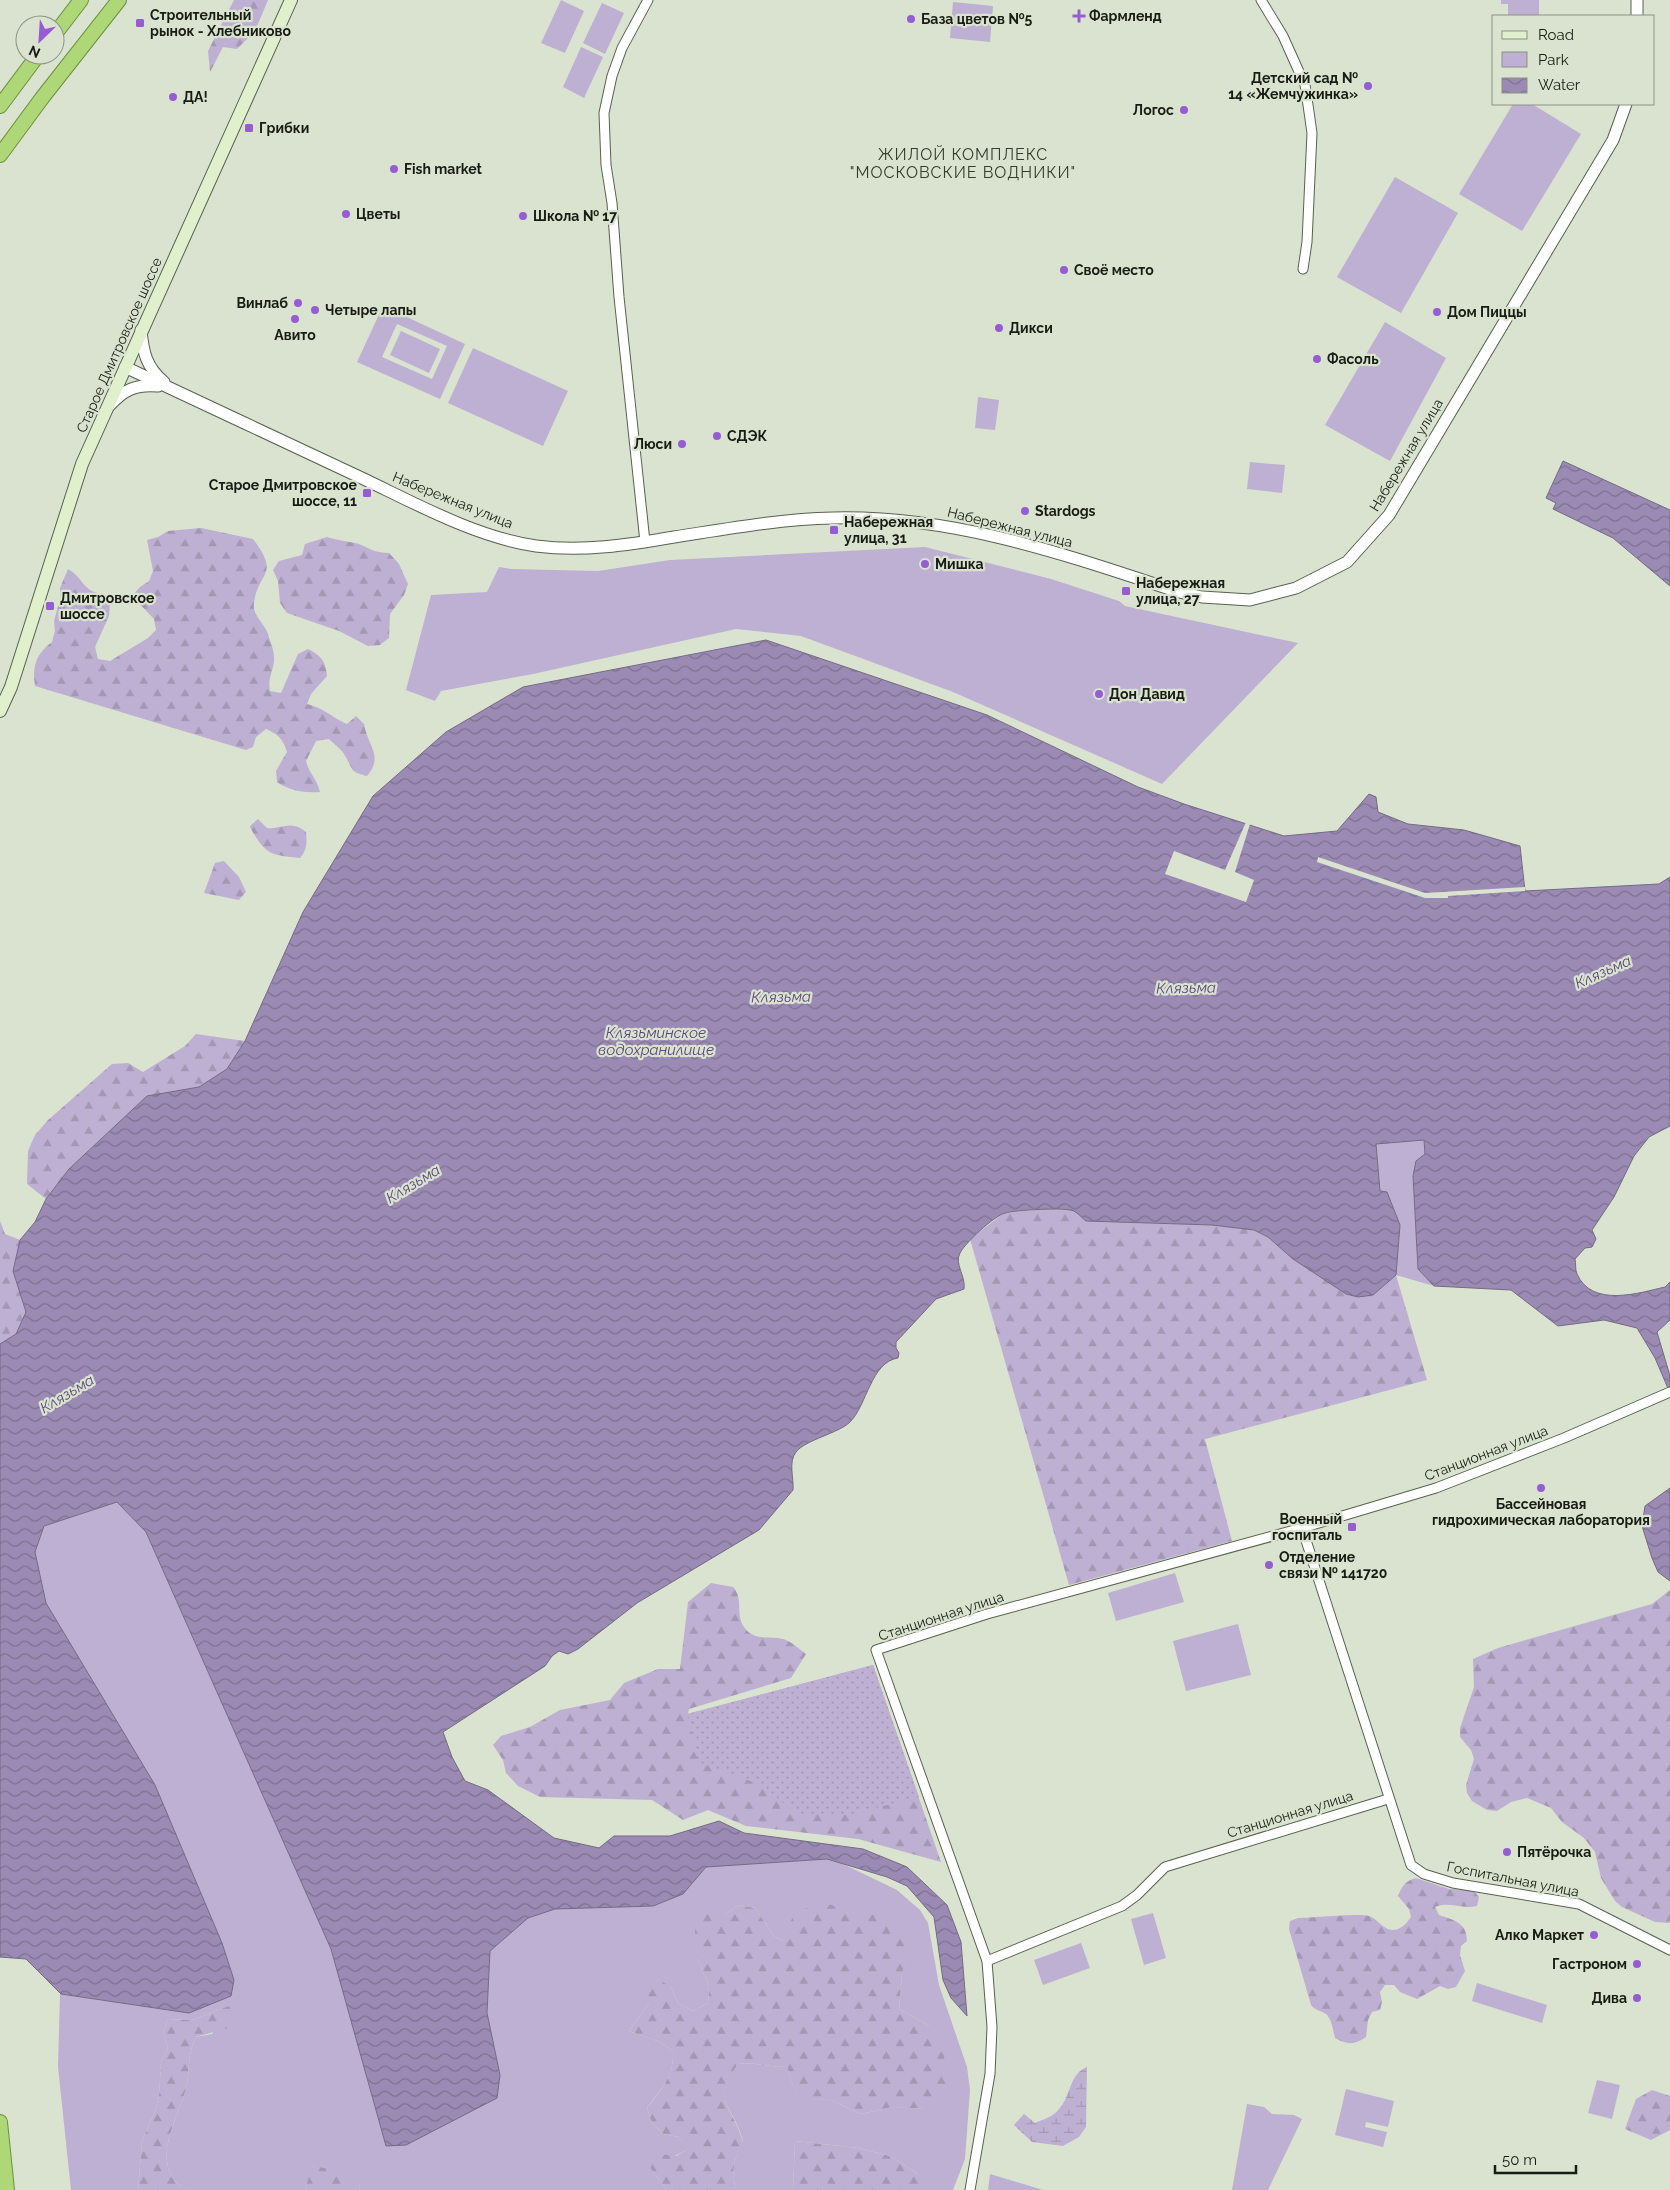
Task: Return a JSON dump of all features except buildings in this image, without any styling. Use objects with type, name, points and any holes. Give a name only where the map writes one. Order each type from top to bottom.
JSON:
[{"type":"highway","points":[[65,21],[81,0]]},
{"type":"highway","points":[[0,155],[119,0]]},
{"type":"highway","points":[[0,106],[31,65]]},
{"type":"highway","points":[[0,2122],[7,2190]]},
{"type":"main road","name":"Старое Дмитровское шоссе","points":[[0,711],[11,687],[74,486],[104,411],[290,0]]},
{"type":"street","points":[[645,542],[619,297],[612,204],[606,165],[607,139],[604,113],[612,76],[622,48],[648,0]]},
{"type":"street","points":[[1261,0],[1283,36],[1304,85],[1308,105],[1312,133],[1307,242],[1303,269]]},
{"type":"street","points":[[1637,0],[1637,15]]},
{"type":"street","name":"Набережная улица","points":[[125,367],[400,496],[496,537],[533,546],[569,550],[645,542],[783,521],[834,518],[907,520],[946,525],[1066,555],[1179,592],[1202,597],[1250,600],[1296,588],[1347,562],[1389,515],[1613,140],[1626,105]]},
{"type":"street","points":[[141,330],[145,358],[150,368],[175,390]]},
{"type":"street","points":[[104,411],[126,390],[134,386],[151,385],[175,390]]},
{"type":"street","name":"Станционная улица","points":[[970,2190],[990,2074],[992,2027],[987,1961],[876,1650],[987,1614],[1302,1528],[1464,1479],[1668,1393]]},
{"type":"street","points":[[1302,1528],[1388,1799]]},
{"type":"street","name":"Станционная улица","points":[[987,1961],[1122,1906],[1137,1895],[1165,1867],[1388,1799]]},
{"type":"street","name":"Госпитальная улица","points":[[1388,1799],[1407,1859],[1424,1874],[1453,1883],[1579,1904],[1670,1950]]},
{"type":"green space","points":[[234,0],[268,0],[255,31],[237,49],[223,47],[210,72],[208,51]]},
{"type":"green space","points":[[561,0],[584,11],[565,53],[541,43]]},
{"type":"green space","points":[[1501,0],[1539,0],[1539,15],[1508,15],[1508,4],[1501,4]]},
{"type":"green space","points":[[953,2],[993,6],[990,42],[950,38]]},
{"type":"green space","points":[[602,3],[624,13],[605,54],[583,43]]},
{"type":"green space","points":[[581,47],[603,57],[584,98],[563,87]]},
{"type":"green space","points":[[1512,105],[1534,105],[1581,134],[1522,231],[1459,194]]},
{"type":"green space","points":[[1395,177],[1458,213],[1401,313],[1337,277]]},
{"type":"green space","points":[[383,306],[465,344],[440,399],[357,362]],"holes":[[[397,324],[447,346],[432,379],[382,357]]]},
{"type":"green space","points":[[1385,322],[1446,358],[1390,461],[1325,425]]},
{"type":"green space","points":[[401,331],[440,349],[429,373],[390,355]]},
{"type":"green space","points":[[473,348],[568,391],[543,446],[448,403]]},
{"type":"green space","points":[[978,397],[999,400],[995,430],[975,428]]},
{"type":"green space","points":[[1250,462],[1285,465],[1282,493],[1247,489]]},
{"type":"green space","points":[[201,528],[253,539],[266,560],[267,567],[256,593],[254,607],[256,615],[268,634],[273,651],[274,661],[269,686],[270,691],[281,693],[298,654],[308,649],[316,654],[324,663],[327,676],[311,694],[307,704],[319,708],[347,724],[356,716],[364,724],[375,757],[372,769],[367,776],[354,771],[343,752],[329,739],[316,741],[306,761],[320,792],[303,792],[277,782],[276,771],[287,752],[280,738],[266,729],[256,737],[253,747],[246,750],[35,686],[34,672],[36,661],[42,651],[52,642],[55,631],[54,621],[60,599],[60,588],[68,569],[91,591],[104,594],[110,604],[109,616],[95,647],[98,659],[110,661],[148,638],[156,630],[154,619],[132,596],[149,581],[153,571],[147,540],[158,537],[168,531]]},
{"type":"green space","points":[[327,537],[389,553],[399,564],[408,584],[404,595],[390,614],[389,638],[380,645],[368,646],[339,631],[287,613],[280,603],[278,581],[273,570],[279,561],[302,555],[305,544]]},
{"type":"green space","points":[[925,547],[1051,579],[1119,601],[1125,606],[1298,643],[1162,784],[953,692],[801,636],[736,629],[533,674],[441,691],[435,701],[406,690],[431,595],[487,592],[499,567],[511,569],[598,571],[670,560]]},
{"type":"green space","points":[[258,819],[267,828],[295,826],[306,832],[306,846],[300,858],[282,856],[265,849],[256,838],[250,826]]},
{"type":"green space","points":[[224,861],[239,877],[246,892],[239,900],[204,893],[215,863]]},
{"type":"green space","points":[[196,1034],[245,1041],[227,1069],[199,1087],[147,1096],[69,1169],[46,1199],[27,1184],[28,1151],[35,1135],[48,1120],[112,1064],[128,1063],[143,1072],[185,1046]]},
{"type":"green space","points":[[1424,1140],[1425,1154],[1413,1176],[1418,1269],[1434,1286],[1396,1275],[1400,1225],[1380,1191],[1376,1143]]},
{"type":"green space","points":[[1042,1209],[1073,1210],[1086,1221],[1212,1225],[1254,1230],[1268,1237],[1293,1259],[1346,1294],[1373,1295],[1396,1275],[1427,1380],[1205,1439],[1232,1541],[1069,1585],[970,1239],[1004,1213]]},
{"type":"green space","points":[[0,1221],[5,1234],[20,1240],[13,1271],[26,1312],[16,1334],[0,1344]]},
{"type":"green space","points":[[117,1502],[146,1532],[331,1949],[386,2146],[500,2075],[487,2013],[490,1951],[528,1918],[555,1909],[653,1906],[683,1894],[706,1867],[827,1859],[841,1863],[897,1890],[920,1910],[928,1923],[939,1985],[967,2067],[970,2090],[965,2159],[953,2190],[918,2190],[918,2174],[890,2156],[858,2148],[795,2141],[793,2190],[736,2190],[734,2165],[743,2141],[724,2096],[729,2077],[737,2064],[787,2067],[797,2098],[831,2100],[861,2114],[892,2107],[924,2109],[930,2026],[899,2009],[902,1975],[911,1943],[783,1941],[774,1936],[755,1908],[739,1905],[725,1915],[697,1957],[709,1986],[708,2003],[693,2011],[678,2003],[671,1987],[649,2003],[629,2031],[660,2042],[673,2051],[673,2060],[666,2082],[647,2108],[652,2123],[663,2134],[679,2137],[691,2148],[650,2168],[667,2190],[359,2190],[360,2184],[313,2166],[305,2190],[185,2190],[174,2180],[168,2168],[168,2142],[186,2089],[191,2051],[196,2037],[212,2034],[231,2005],[192,2020],[168,2019],[163,2032],[168,2048],[161,2062],[159,2096],[155,2111],[142,2141],[138,2190],[71,2190],[58,2067],[60,1994],[189,2013],[234,1980],[222,1943],[155,1785],[46,1603],[35,1552],[44,1526]]},
{"type":"green space","points":[[1175,1573],[1184,1602],[1116,1621],[1108,1593]]},
{"type":"green space","points":[[711,1583],[733,1587],[738,1596],[741,1622],[752,1635],[786,1640],[806,1654],[791,1678],[689,1709],[688,1714],[873,1665],[941,1862],[858,1839],[746,1826],[708,1810],[683,1820],[652,1800],[540,1797],[518,1786],[506,1773],[503,1760],[493,1745],[501,1736],[530,1727],[560,1710],[610,1700],[624,1683],[658,1669],[680,1669],[688,1602]]},
{"type":"green space","points":[[1670,1590],[1670,1923],[1655,1922],[1622,1907],[1615,1901],[1601,1878],[1595,1852],[1584,1838],[1562,1822],[1551,1808],[1527,1798],[1511,1802],[1497,1811],[1487,1810],[1472,1801],[1467,1793],[1466,1785],[1474,1759],[1471,1750],[1460,1737],[1460,1728],[1474,1687],[1473,1659],[1498,1648],[1652,1604]]},
{"type":"green space","points":[[1238,1624],[1251,1675],[1186,1691],[1173,1641]]},
{"type":"green space","points":[[873,1665],[919,1797],[849,1815],[797,1814],[761,1785],[698,1762],[687,1714]]},
{"type":"green space","points":[[1416,1878],[1449,1889],[1473,1890],[1479,1897],[1477,1906],[1440,1905],[1435,1907],[1439,1915],[1459,1923],[1465,1930],[1467,1941],[1461,1946],[1460,1955],[1465,1971],[1456,1987],[1448,1989],[1440,1986],[1417,1999],[1400,1992],[1394,1985],[1385,1985],[1380,1992],[1382,2002],[1380,2010],[1372,2012],[1368,2020],[1366,2037],[1355,2043],[1339,2040],[1335,2038],[1328,2016],[1311,2005],[1289,1929],[1290,1921],[1298,1918],[1364,1915],[1372,1917],[1389,1929],[1401,1928],[1411,1917],[1409,1909],[1398,1896],[1404,1884]]},
{"type":"green space","points":[[827,1904],[891,1919],[912,1943],[902,1975],[899,2009],[930,2026],[944,2056],[949,2089],[924,2109],[892,2107],[861,2114],[831,2100],[797,2099],[787,2067],[738,2064],[730,2077],[725,2096],[726,2103],[743,2142],[734,2165],[736,2190],[667,2190],[650,2168],[659,2154],[676,2156],[690,2148],[679,2137],[663,2134],[652,2123],[647,2108],[666,2082],[673,2060],[673,2051],[660,2042],[629,2031],[649,2003],[644,1988],[657,1978],[671,1987],[678,2003],[693,2011],[708,2003],[709,1986],[697,1957],[694,1940],[696,1923],[708,1913],[725,1915],[739,1905],[755,1908],[774,1936],[783,1941],[795,1911]]},
{"type":"green space","points":[[1153,1913],[1166,1958],[1144,1965],[1131,1919]]},
{"type":"green space","points":[[1081,1943],[1090,1968],[1043,1985],[1034,1960]]},
{"type":"green space","points":[[1477,1983],[1547,2005],[1542,2023],[1472,2001]]},
{"type":"green space","points":[[231,2005],[237,2013],[228,2028],[196,2037],[191,2051],[186,2089],[168,2142],[168,2168],[174,2180],[185,2190],[138,2190],[142,2141],[155,2111],[159,2096],[161,2062],[168,2048],[163,2032],[168,2019],[192,2020]]},
{"type":"green space","points":[[1087,2067],[1086,2127],[1079,2137],[1063,2146],[1032,2142],[1014,2125],[1024,2114],[1035,2123],[1054,2114],[1063,2104],[1073,2080],[1081,2070]]},
{"type":"green space","points":[[1597,2080],[1620,2085],[1612,2119],[1588,2113]]},
{"type":"green space","points":[[1346,2089],[1394,2101],[1388,2127],[1366,2122],[1365,2127],[1387,2132],[1383,2147],[1335,2135]]},
{"type":"green space","points":[[1652,2090],[1670,2096],[1670,2130],[1651,2140],[1625,2129],[1636,2099]]},
{"type":"green space","points":[[1247,2104],[1264,2107],[1272,2114],[1294,2115],[1302,2119],[1268,2190],[1232,2190]]},
{"type":"green space","points":[[795,2141],[858,2148],[890,2156],[918,2174],[918,2190],[793,2190]]},
{"type":"green space","points":[[312,2166],[331,2170],[348,2177],[360,2184],[359,2190],[305,2190]]},
{"type":"green space","points":[[990,2174],[1043,2190],[988,2190]]},
{"type":"water","points":[[1563,461],[1670,510],[1670,586],[1613,538],[1553,509],[1556,503],[1546,498]]},
{"type":"water","name":"Клязьминское водохранилище","points":[[766,640],[987,715],[1138,787],[1284,836],[1337,831],[1369,794],[1376,797],[1378,812],[1408,824],[1464,830],[1520,846],[1525,891],[1659,884],[1670,877],[1670,1126],[1649,1137],[1634,1156],[1614,1197],[1592,1230],[1596,1239],[1592,1247],[1585,1248],[1575,1259],[1576,1272],[1584,1285],[1593,1291],[1605,1295],[1617,1296],[1642,1292],[1665,1287],[1670,1282],[1670,1320],[1657,1332],[1670,1376],[1670,1393],[1655,1358],[1637,1328],[1604,1320],[1558,1326],[1511,1290],[1434,1286],[1418,1269],[1413,1176],[1416,1161],[1425,1154],[1424,1140],[1376,1144],[1380,1191],[1387,1192],[1400,1225],[1396,1275],[1373,1295],[1358,1297],[1346,1294],[1293,1259],[1268,1237],[1254,1230],[1212,1225],[1086,1221],[1074,1211],[1061,1209],[1019,1211],[1000,1215],[980,1230],[960,1253],[958,1261],[964,1289],[936,1299],[896,1342],[896,1348],[899,1353],[898,1358],[889,1361],[881,1367],[856,1415],[850,1422],[838,1430],[807,1444],[796,1452],[792,1460],[793,1490],[759,1530],[637,1603],[578,1649],[568,1654],[559,1651],[552,1656],[545,1666],[443,1732],[452,1757],[465,1781],[488,1790],[554,1838],[599,1848],[614,1836],[670,1836],[719,1821],[744,1833],[863,1849],[907,1867],[947,1905],[961,1942],[967,2016],[951,1998],[943,1980],[934,1917],[907,1886],[887,1877],[827,1859],[706,1867],[683,1894],[653,1906],[555,1909],[528,1918],[490,1951],[487,2013],[500,2075],[497,2098],[406,2145],[386,2146],[331,1949],[146,1532],[117,1502],[44,1526],[35,1552],[46,1603],[155,1785],[222,1943],[234,1980],[231,1996],[189,2013],[61,1994],[26,1959],[0,1957],[0,1344],[16,1334],[26,1312],[13,1271],[20,1240],[35,1222],[46,1199],[69,1169],[147,1096],[199,1087],[227,1069],[245,1041],[303,912],[373,796],[446,732],[523,687]]},
{"type":"water","points":[[1670,1488],[1670,1581],[1658,1572],[1642,1526],[1645,1506]]},
{"type":"pier","points":[[1246,822],[1250,824],[1235,872],[1254,880],[1246,902],[1165,874],[1174,851],[1225,870]]},
{"type":"pier","points":[[1318,857],[1425,893],[1525,887],[1525,891],[1448,896],[1448,898],[1425,898],[1317,862]]},
{"type":"place","name":"Фармленд","points":[[1079,16]]},
{"type":"place","name":"База цветов №5","points":[[911,19]]},
{"type":"place","name":"Строительный рынок - Хлебниково","points":[[140,23]]},
{"type":"place","name":"Детский сад № 14 «Жемчужинка»","points":[[1368,86]]},
{"type":"place","name":"ДА!","points":[[173,97]]},
{"type":"place","name":"Логос","points":[[1184,110]]},
{"type":"place","name":"Грибки","points":[[249,128]]},
{"type":"place","name":"Fish market","points":[[394,169]]},
{"type":"place","name":"Цветы","points":[[346,214]]},
{"type":"place","name":"Школа № 17","points":[[523,216]]},
{"type":"place","name":"Своё место","points":[[1064,270]]},
{"type":"place","name":"Винлаб","points":[[298,303]]},
{"type":"place","name":"Четыре лапы","points":[[315,310]]},
{"type":"place","name":"Дом Пиццы","points":[[1437,312]]},
{"type":"place","name":"Авито","points":[[295,319]]},
{"type":"place","name":"Дикси","points":[[999,328]]},
{"type":"place","name":"Фасоль","points":[[1317,359]]},
{"type":"place","name":"СДЭК","points":[[717,436]]},
{"type":"place","name":"Люси","points":[[682,444]]},
{"type":"place","name":"Старое Дмитровское шоссе, 11","points":[[367,493]]},
{"type":"place","name":"Stardogs","points":[[1025,511]]},
{"type":"place","name":"Набережная улица, 31","points":[[834,530]]},
{"type":"place","name":"Мишка","points":[[925,564]]},
{"type":"place","name":"Набережная улица, 27","points":[[1126,591]]},
{"type":"place","name":"Дмитровское шоссе","points":[[50,606]]},
{"type":"place","name":"Дон Давид","points":[[1099,694]]},
{"type":"place","name":"Бассейновая гидрохимическая лаборатория","points":[[1541,1488]]},
{"type":"place","name":"Военный госпиталь","points":[[1352,1527]]},
{"type":"place","name":"Отделение связи № 141720","points":[[1269,1565]]},
{"type":"place","name":"Пятёрочка","points":[[1507,1852]]},
{"type":"place","name":"Алко Маркет","points":[[1594,1935]]},
{"type":"place","name":"Гастроном","points":[[1637,1964]]},
{"type":"place","name":"Дива","points":[[1637,1998]]},
{"type":"district","name":"ЖИЛОЙ КОМПЛЕКС \"МОСКОВСКИЕ ВОДНИКИ\"","points":[[963,163]]},
{"type":"water label","name":"Клязьма","points":[[1603,972]]},
{"type":"water label","name":"Клязьма","points":[[1186,988]]},
{"type":"water label","name":"Клязьма","points":[[781,997]]},
{"type":"water label","name":"Клязьма","points":[[413,1184]]},
{"type":"water label","name":"Клязьма","points":[[67,1394]]}]
